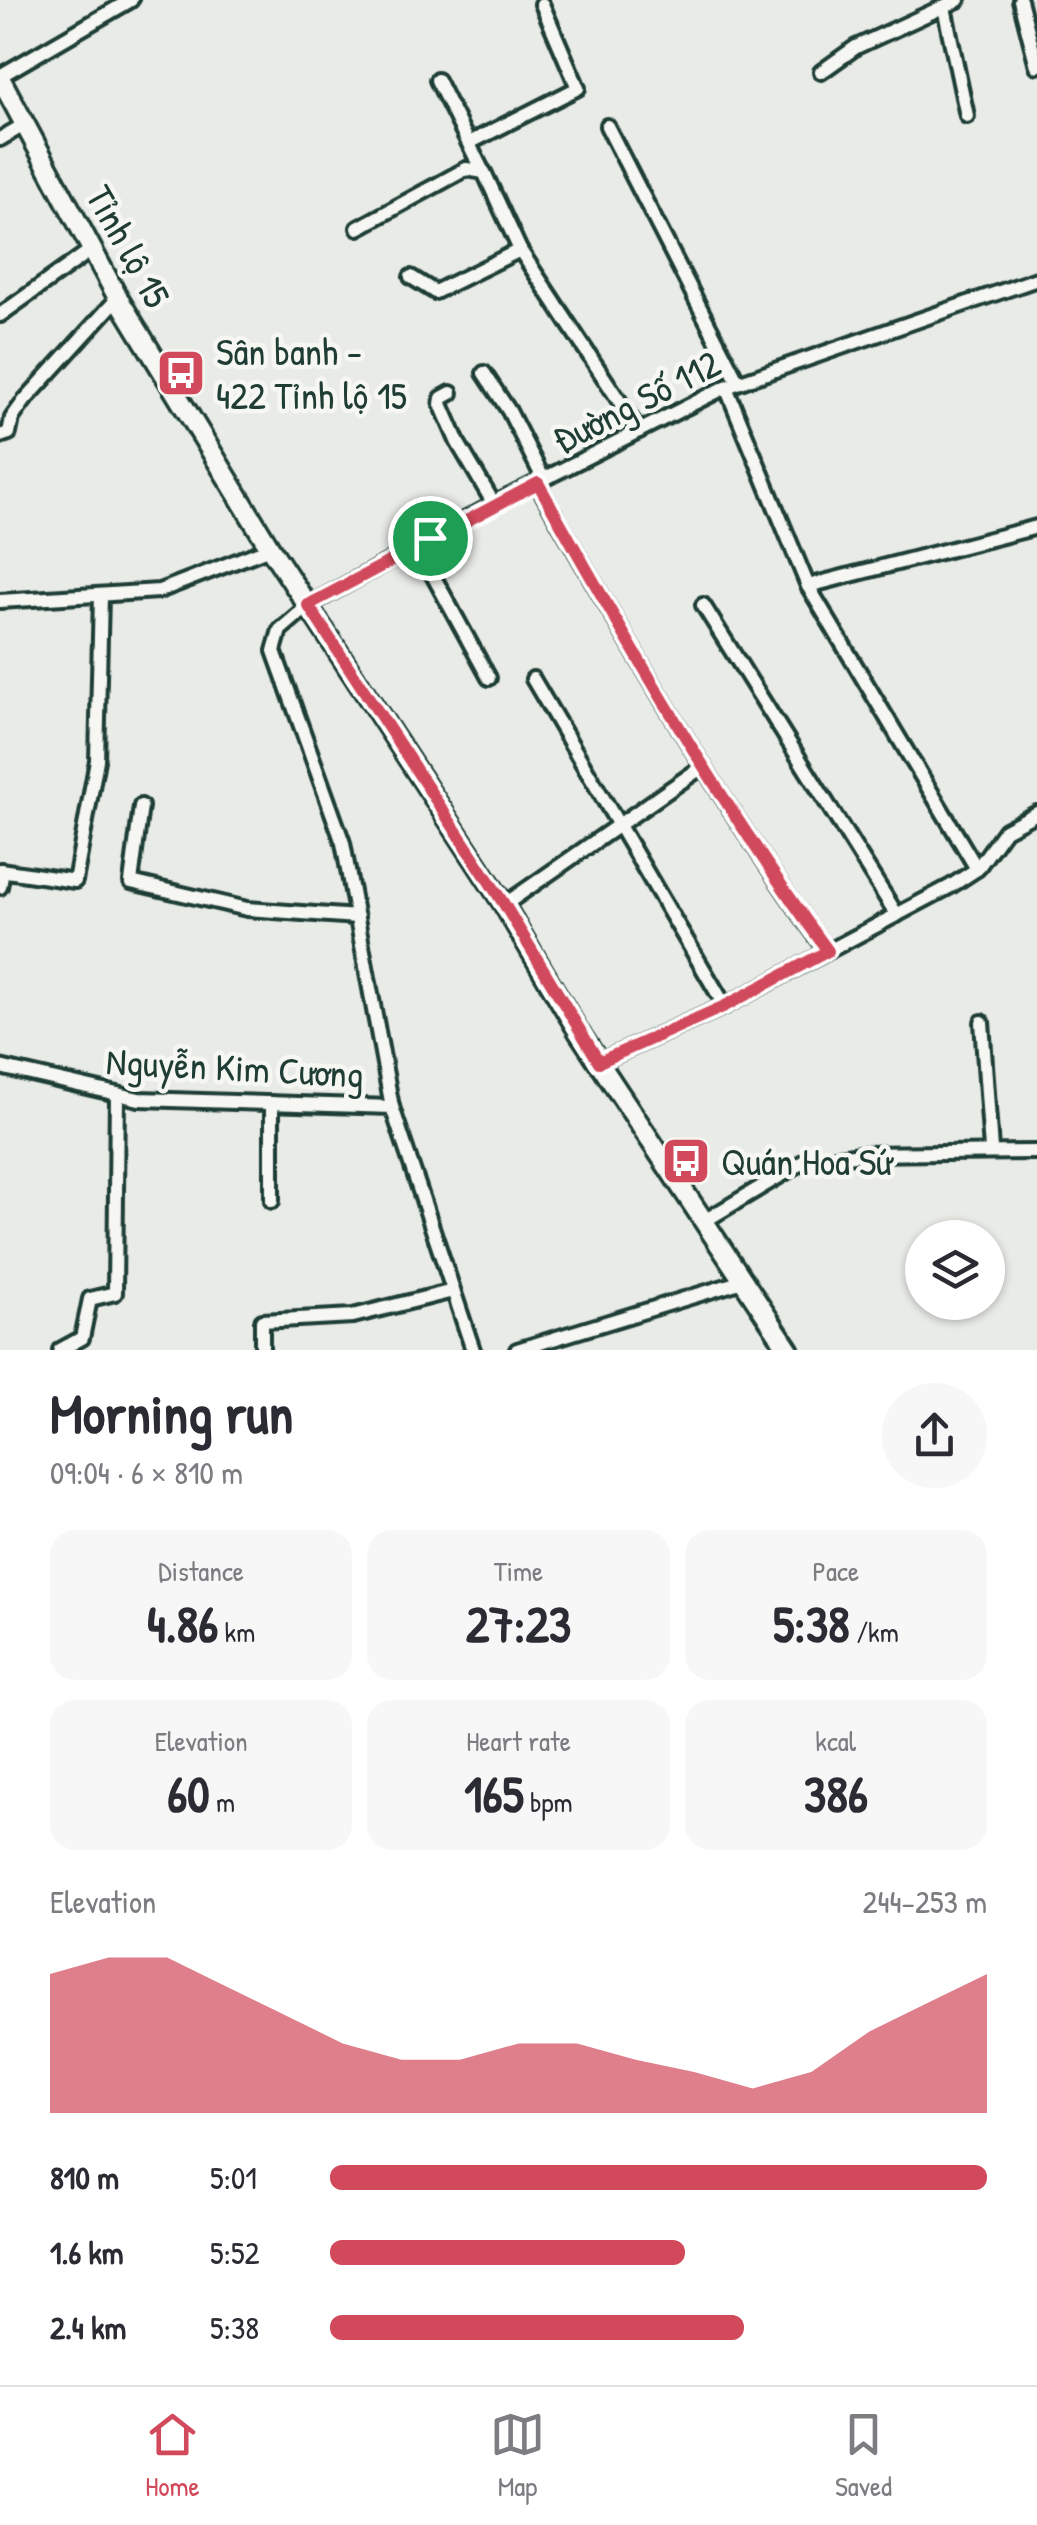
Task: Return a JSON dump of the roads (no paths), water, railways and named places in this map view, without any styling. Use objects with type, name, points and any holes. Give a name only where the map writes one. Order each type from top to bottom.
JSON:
[{"type":"main road","name":"Tỉnh lộ 15","points":[[0,77],[118,298],[270,548],[504,904],[599,1062],[788,1350]]},
{"type":"street","points":[[0,77],[131,0]]},
{"type":"street","points":[[821,72],[856,47],[958,0]]},
{"type":"street","points":[[1020,0],[1037,66]]},
{"type":"street","points":[[469,143],[578,88],[542,4]]},
{"type":"street","points":[[944,7],[967,116]]},
{"type":"street","points":[[437,80],[520,250],[639,431]]},
{"type":"street","points":[[0,139],[26,123]]},
{"type":"street","points":[[607,126],[732,384],[808,586],[978,869]]},
{"type":"street","points":[[358,228],[466,169],[484,172]]},
{"type":"street","points":[[0,314],[91,250]]},
{"type":"street","points":[[411,277],[435,292],[520,250]]},
{"type":"street","name":"Đường Số 112","points":[[392,1106],[343,842],[274,651],[280,630],[308,605],[494,504],[732,384],[1037,279]]},
{"type":"street","points":[[0,436],[9,433],[12,418],[25,400],[118,298]]},
{"type":"street","points":[[484,373],[509,410],[541,482],[702,767],[753,848],[828,951]]},
{"type":"street","points":[[451,392],[442,398],[441,404],[458,443],[494,504]]},
{"type":"street","points":[[808,586],[1037,527]]},
{"type":"street","points":[[417,546],[490,678]]},
{"type":"street","points":[[0,601],[159,591],[270,548]]},
{"type":"street","points":[[0,887],[2,871],[74,880],[97,760],[100,595]]},
{"type":"street","points":[[703,605],[896,915]]},
{"type":"street","points":[[533,679],[725,1006]]},
{"type":"street","points":[[504,904],[702,767]]},
{"type":"street","points":[[141,806],[131,882],[247,909],[357,916]]},
{"type":"street","points":[[599,1062],[725,1006],[978,869],[1005,830],[1037,814]]},
{"type":"street","points":[[982,1022],[991,1150]]},
{"type":"street","name":"Nguyễn Kim Cương","points":[[0,1067],[117,1094],[392,1106],[473,1350]]},
{"type":"street","points":[[60,1350],[82,1338],[90,1299],[115,1294],[117,1094]]},
{"type":"street","points":[[272,1103],[272,1201]]},
{"type":"street","points":[[706,1220],[803,1162],[860,1154],[1037,1152]]},
{"type":"street","points":[[517,1350],[743,1280]]},
{"type":"street","points":[[262,1350],[262,1321],[355,1316],[453,1291]]},
{"type":"place","name":"Sân banh - 422 Tỉnh lộ 15","points":[[181,373]]},
{"type":"place","name":"Quán Hoa Sứ","points":[[686,1161]]}]
